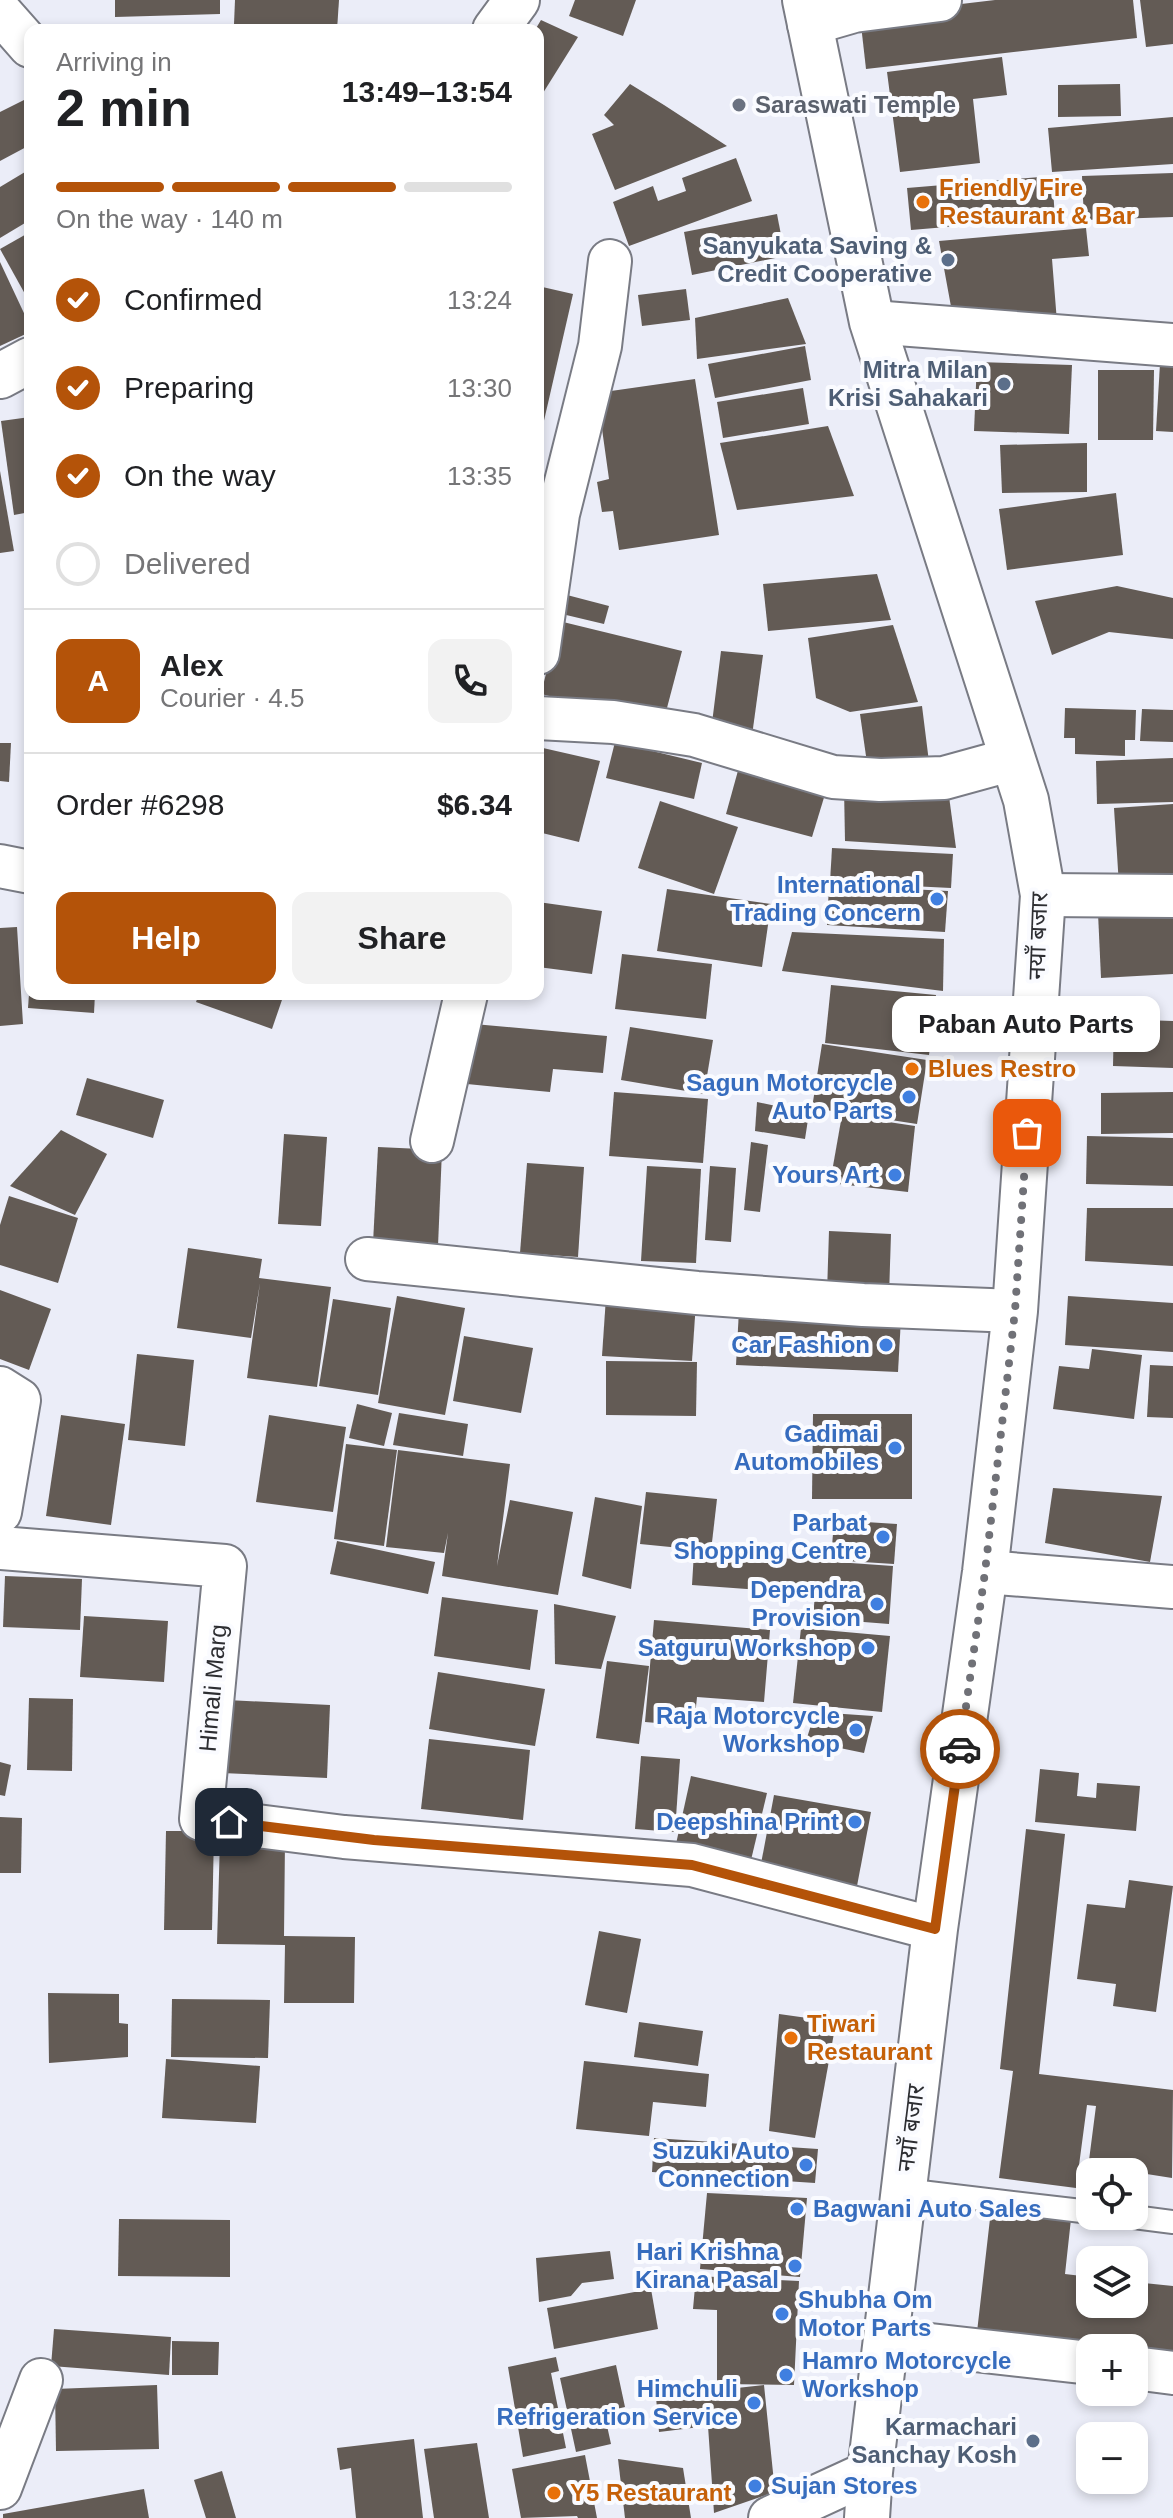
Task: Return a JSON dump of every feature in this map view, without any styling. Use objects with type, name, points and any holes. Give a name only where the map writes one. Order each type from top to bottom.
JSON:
[{"type":"main road","name":"नयाँ बजार","points":[[807,12],[872,322],[1026,800],[1043,895],[1015,1311],[985,1572],[935,1929],[867,2518]]},
{"type":"main road","points":[[0,376],[24,363]]},
{"type":"street","points":[[807,12],[854,11],[940,0]]},
{"type":"street","points":[[0,12],[24,39]]},
{"type":"street","points":[[544,611],[558,514],[600,346],[610,261]]},
{"type":"street","points":[[872,322],[1173,345]]},
{"type":"street","points":[[544,718],[613,722],[694,735],[833,777],[880,780],[944,778],[1013,759]]},
{"type":"street","points":[[0,866],[24,871]]},
{"type":"street","points":[[1043,895],[1173,896]]},
{"type":"street","points":[[432,1141],[465,1000]]},
{"type":"street","points":[[367,1259],[697,1293],[863,1305],[1015,1311]]},
{"type":"street","points":[[0,1388],[19,1400],[0,1512]]},
{"type":"street","name":"Himali Marg","points":[[0,1548],[225,1566],[201,1819],[374,1840],[692,1865],[935,1929]]},
{"type":"street","points":[[985,1572],[1173,1587]]},
{"type":"street","points":[[886,2340],[1076,2361]]},
{"type":"street","points":[[1148,2370],[1173,2373]]},
{"type":"street","points":[[0,2488],[41,2380]]},
{"type":"street","points":[[770,2518],[870,2472]]},
{"type":"lane","points":[[904,2190],[1076,2210]]},
{"type":"lane","points":[[1148,2219],[1173,2222]]},
{"type":"building","points":[[115,0],[220,0],[220,14],[115,17]]},
{"type":"building","points":[[235,0],[339,0],[337,24],[234,24]]},
{"type":"building","points":[[575,0],[636,0],[623,36],[569,16]]},
{"type":"building","points":[[995,0],[1133,0],[1137,38],[866,69],[860,16]]},
{"type":"building","points":[[1140,0],[1173,0],[1173,44],[1146,47]]},
{"type":"building","points":[[541,20],[578,37],[544,91],[544,24],[539,24]]},
{"type":"building","points":[[1002,57],[1007,95],[973,99],[980,163],[900,172],[887,72]]},
{"type":"building","points":[[630,84],[727,146],[615,190],[592,134],[614,125],[604,115]]},
{"type":"building","points":[[1120,84],[1121,116],[1058,117],[1058,85]]},
{"type":"building","points":[[24,100],[24,148],[0,161],[0,112]]},
{"type":"building","points":[[1173,117],[1173,164],[1052,172],[1048,128]]},
{"type":"building","points":[[736,158],[752,201],[629,246],[613,202],[653,186],[658,201],[686,191],[682,178]]},
{"type":"building","points":[[24,173],[24,224],[0,238],[0,187]]},
{"type":"building","points":[[1173,173],[1173,217],[1084,220],[1082,176]]},
{"type":"building","points":[[1052,176],[1055,218],[911,230],[907,188]]},
{"type":"building","points":[[777,214],[785,256],[692,275],[684,232]]},
{"type":"building","points":[[1086,228],[1089,256],[1052,259],[1057,322],[954,323],[939,241]]},
{"type":"building","points":[[24,235],[24,292],[0,249]]},
{"type":"building","points":[[0,262],[24,313],[24,335],[0,346]]},
{"type":"building","points":[[544,287],[573,294],[544,421]]},
{"type":"building","points":[[686,289],[690,320],[642,326],[638,295]]},
{"type":"building","points":[[788,298],[806,344],[697,359],[695,318]]},
{"type":"building","points":[[805,346],[811,380],[715,398],[708,364]]},
{"type":"building","points":[[977,362],[1072,365],[1069,434],[974,431]]},
{"type":"building","points":[[1160,364],[1173,365],[1173,432],[1156,431]]},
{"type":"building","points":[[1098,370],[1154,370],[1153,440],[1098,440]]},
{"type":"building","points":[[695,379],[719,535],[619,550],[613,511],[602,512],[597,482],[609,479],[597,393]]},
{"type":"building","points":[[803,388],[809,424],[723,438],[717,402]]},
{"type":"building","points":[[24,418],[24,513],[14,515],[1,421]]},
{"type":"building","points":[[828,426],[854,496],[737,510],[720,443]]},
{"type":"building","points":[[1087,443],[1087,492],[1002,493],[1000,445]]},
{"type":"building","points":[[0,471],[14,551],[0,553]]},
{"type":"building","points":[[1116,493],[1123,555],[1007,570],[999,509]]},
{"type":"building","points":[[877,574],[891,620],[768,631],[763,584]]},
{"type":"building","points":[[1117,586],[1173,598],[1173,639],[1109,632],[1052,655],[1035,601]]},
{"type":"building","points":[[567,595],[609,606],[604,624],[562,614]]},
{"type":"building","points":[[559,621],[682,651],[663,723],[544,695],[544,682]]},
{"type":"building","points":[[893,625],[918,702],[850,712],[816,698],[808,638]]},
{"type":"building","points":[[721,651],[763,655],[751,743],[711,731]]},
{"type":"building","points":[[922,706],[929,762],[868,770],[860,714]]},
{"type":"building","points":[[1065,708],[1136,710],[1135,740],[1125,740],[1125,756],[1075,754],[1075,738],[1064,738]]},
{"type":"building","points":[[1142,709],[1173,710],[1173,742],[1140,741]]},
{"type":"building","points":[[615,742],[702,763],[694,799],[606,778]]},
{"type":"building","points":[[0,743],[11,743],[9,782],[0,781]]},
{"type":"building","points":[[544,748],[600,761],[579,842],[544,833]]},
{"type":"building","points":[[1173,758],[1173,802],[1097,804],[1096,761]]},
{"type":"building","points":[[739,767],[826,791],[812,837],[726,814]]},
{"type":"building","points":[[844,788],[948,789],[956,848],[845,841]]},
{"type":"building","points":[[660,801],[738,827],[714,894],[638,868]]},
{"type":"building","points":[[1173,804],[1173,882],[1119,885],[1114,808]]},
{"type":"building","points":[[832,848],[953,854],[951,888],[830,882]]},
{"type":"building","points":[[829,885],[948,891],[945,932],[827,925]]},
{"type":"building","points":[[667,889],[771,904],[762,967],[657,951]]},
{"type":"building","points":[[544,903],[602,911],[592,974],[544,968]]},
{"type":"building","points":[[1173,909],[1173,974],[1101,978],[1098,913]]},
{"type":"building","points":[[17,927],[23,1024],[0,1026],[0,928]]},
{"type":"building","points":[[792,932],[944,939],[943,991],[782,971]]},
{"type":"building","points":[[622,954],[712,964],[706,1019],[615,1009]]},
{"type":"building","points":[[831,985],[936,995],[929,1055],[825,1043]]},
{"type":"building","points":[[29,1000],[95,1000],[94,1013],[28,1008]]},
{"type":"building","points":[[197,1000],[282,1000],[272,1029]]},
{"type":"building","points":[[1114,1019],[1173,1021],[1173,1068],[1113,1066]]},
{"type":"building","points":[[474,1024],[607,1036],[603,1073],[553,1069],[550,1092],[467,1084]]},
{"type":"building","points":[[630,1027],[713,1040],[704,1094],[621,1080]]},
{"type":"building","points":[[822,1044],[927,1060],[917,1124],[812,1108]]},
{"type":"building","points":[[87,1078],[164,1100],[153,1138],[76,1115]]},
{"type":"building","points":[[614,1092],[708,1099],[703,1163],[609,1156]]},
{"type":"building","points":[[1173,1092],[1173,1133],[1101,1134],[1101,1093]]},
{"type":"building","points":[[757,1102],[809,1113],[805,1139],[755,1131]]},
{"type":"building","points":[[842,1115],[915,1126],[908,1192],[830,1183]]},
{"type":"building","points":[[61,1130],[107,1154],[75,1215],[10,1186]]},
{"type":"building","points":[[284,1134],[327,1137],[321,1226],[278,1224]]},
{"type":"building","points":[[1087,1136],[1173,1138],[1173,1186],[1086,1184]]},
{"type":"building","points":[[751,1142],[768,1145],[760,1212],[744,1210]]},
{"type":"building","points":[[378,1147],[442,1150],[438,1246],[373,1243]]},
{"type":"building","points":[[527,1163],[584,1167],[578,1257],[520,1253]]},
{"type":"building","points":[[647,1166],[701,1169],[696,1263],[641,1261]]},
{"type":"building","points":[[710,1166],[736,1168],[731,1242],[705,1240]]},
{"type":"building","points":[[9,1196],[78,1218],[58,1283],[0,1265],[0,1225]]},
{"type":"building","points":[[1087,1208],[1173,1208],[1173,1266],[1085,1261]]},
{"type":"building","points":[[829,1231],[891,1234],[889,1296],[827,1293]]},
{"type":"building","points":[[188,1248],[262,1259],[259,1278],[331,1287],[317,1387],[247,1378],[260,1283],[251,1338],[177,1328]]},
{"type":"building","points":[[0,1290],[51,1309],[29,1370],[0,1359]]},
{"type":"building","points":[[397,1296],[465,1308],[445,1415],[378,1403]]},
{"type":"building","points":[[1068,1296],[1173,1303],[1173,1352],[1065,1345]]},
{"type":"building","points":[[606,1297],[696,1302],[692,1361],[602,1356]]},
{"type":"building","points":[[333,1299],[391,1308],[378,1395],[319,1386]]},
{"type":"building","points":[[739,1310],[901,1318],[898,1372],[736,1365]]},
{"type":"building","points":[[464,1336],[533,1348],[521,1413],[453,1401]]},
{"type":"building","points":[[1092,1349],[1142,1355],[1134,1419],[1053,1409],[1059,1366],[1089,1369]]},
{"type":"building","points":[[137,1354],[194,1360],[185,1446],[128,1440]]},
{"type":"building","points":[[606,1361],[697,1362],[696,1416],[606,1415]]},
{"type":"building","points":[[1150,1365],[1173,1366],[1173,1418],[1147,1417]]},
{"type":"building","points":[[357,1404],[392,1413],[384,1446],[349,1438]]},
{"type":"building","points":[[399,1413],[468,1424],[463,1456],[393,1445]]},
{"type":"building","points":[[813,1414],[912,1414],[912,1499],[812,1499]]},
{"type":"building","points":[[61,1415],[125,1424],[111,1525],[46,1516]]},
{"type":"building","points":[[269,1415],[346,1427],[333,1512],[256,1502]]},
{"type":"building","points":[[346,1444],[397,1450],[384,1546],[334,1539]]},
{"type":"building","points":[[398,1450],[510,1464],[497,1566],[510,1500],[573,1512],[558,1595],[442,1576],[448,1533],[444,1553],[386,1547]]},
{"type":"building","points":[[1053,1488],[1162,1496],[1150,1562],[1045,1543]]},
{"type":"building","points":[[646,1492],[717,1499],[711,1551],[640,1544]]},
{"type":"building","points":[[595,1497],[642,1506],[631,1589],[582,1576]]},
{"type":"building","points":[[834,1520],[897,1524],[894,1564],[831,1560]]},
{"type":"building","points":[[337,1541],[435,1562],[428,1594],[330,1574]]},
{"type":"building","points":[[694,1552],[893,1566],[889,1624],[813,1618],[815,1594],[692,1585]]},
{"type":"building","points":[[5,1576],[82,1579],[80,1630],[3,1627]]},
{"type":"building","points":[[442,1597],[538,1610],[530,1670],[434,1656]]},
{"type":"building","points":[[554,1604],[616,1616],[601,1669],[555,1664]]},
{"type":"building","points":[[84,1616],[168,1621],[164,1682],[80,1677]]},
{"type":"building","points":[[654,1620],[770,1630],[764,1702],[697,1697],[694,1726],[645,1722]]},
{"type":"building","points":[[801,1628],[890,1636],[882,1712],[793,1703]]},
{"type":"building","points":[[607,1661],[649,1666],[639,1744],[596,1738]]},
{"type":"building","points":[[438,1672],[545,1689],[535,1746],[429,1729]]},
{"type":"building","points":[[29,1698],[73,1699],[72,1771],[27,1770]]},
{"type":"building","points":[[227,1700],[330,1705],[327,1778],[222,1773]]},
{"type":"building","points":[[815,1712],[873,1716],[864,1753],[806,1741]]},
{"type":"building","points":[[429,1739],[530,1750],[523,1820],[421,1809]]},
{"type":"building","points":[[641,1756],[680,1759],[675,1832],[635,1829]]},
{"type":"building","points":[[0,1762],[11,1765],[5,1796],[0,1795]]},
{"type":"building","points":[[1040,1769],[1079,1773],[1077,1796],[1096,1798],[1097,1783],[1140,1786],[1136,1831],[1035,1822]]},
{"type":"building","points":[[691,1776],[767,1793],[751,1860],[676,1844]]},
{"type":"building","points":[[774,1795],[871,1812],[857,1886],[760,1869]]},
{"type":"building","points":[[0,1817],[22,1818],[21,1873],[0,1873]]},
{"type":"building","points":[[1026,1829],[1065,1834],[1039,2074],[1173,2090],[1172,2178],[1148,2174],[1148,2158],[1089,2158],[1096,2106],[1087,2105],[1080,2158],[1076,2158],[1076,2188],[999,2178],[1013,2071],[1000,2069]]},
{"type":"building","points":[[166,1831],[214,1831],[212,1930],[164,1930]]},
{"type":"building","points":[[220,1839],[285,1840],[284,1936],[355,1937],[354,2003],[284,2003],[285,1945],[217,1944]]},
{"type":"building","points":[[1129,1880],[1173,1886],[1156,2012],[1113,2006],[1116,1984],[1077,1979],[1087,1904],[1125,1908]]},
{"type":"building","points":[[599,1931],[641,1939],[627,2013],[585,2005]]},
{"type":"building","points":[[48,1993],[119,1994],[119,2023],[128,2024],[128,2057],[49,2063]]},
{"type":"building","points":[[172,1999],[270,2000],[268,2058],[171,2057]]},
{"type":"building","points":[[779,2014],[836,2022],[815,2138],[769,2131]]},
{"type":"building","points":[[639,2022],[703,2031],[698,2066],[634,2057]]},
{"type":"building","points":[[166,2059],[260,2066],[256,2123],[162,2118]]},
{"type":"building","points":[[584,2061],[709,2074],[706,2107],[653,2102],[649,2136],[576,2129]]},
{"type":"building","points":[[654,2138],[818,2149],[815,2183],[652,2172]]},
{"type":"building","points":[[707,2193],[807,2198],[800,2277],[700,2269]]},
{"type":"building","points":[[991,2210],[1071,2219],[1065,2274],[1076,2275],[1076,2318],[1148,2318],[1148,2283],[1173,2286],[1173,2354],[1148,2351],[1148,2334],[1076,2334],[1076,2343],[977,2332]]},
{"type":"building","points":[[119,2219],[230,2220],[230,2277],[118,2276]]},
{"type":"building","points":[[610,2251],[614,2279],[582,2283],[571,2296],[539,2302],[536,2258]]},
{"type":"building","points":[[696,2276],[799,2281],[794,2385],[717,2384],[717,2310],[693,2309]]},
{"type":"building","points":[[651,2289],[658,2329],[554,2349],[547,2308]]},
{"type":"building","points":[[54,2329],[171,2337],[169,2375],[51,2366]]},
{"type":"building","points":[[172,2341],[219,2342],[218,2375],[172,2375]]},
{"type":"building","points":[[556,2357],[559,2371],[551,2373],[566,2448],[523,2457],[508,2367]]},
{"type":"building","points":[[616,2365],[625,2407],[604,2412],[611,2444],[576,2452],[560,2378]]},
{"type":"building","points":[[157,2385],[159,2449],[56,2451],[55,2389]]},
{"type":"building","points":[[764,2385],[775,2492],[714,2513],[708,2426],[659,2432],[656,2397]]},
{"type":"building","points":[[414,2439],[423,2518],[356,2518],[351,2468],[340,2470],[337,2448]]},
{"type":"building","points":[[477,2443],[489,2518],[434,2518],[424,2449]]},
{"type":"building","name":"Y5 Restaurant","points":[[585,2455],[597,2518],[521,2518],[512,2469]]},
{"type":"building","points":[[618,2459],[683,2468],[691,2518],[625,2518]]},
{"type":"building","points":[[222,2471],[236,2518],[206,2518],[194,2480]]},
{"type":"building","points":[[144,2489],[149,2518],[3,2518],[3,2514]]},
{"type":"way so far","points":[[960,1749],[985,1572],[1015,1311],[1027,1133]]},
{"type":"place","name":"Saraswati Temple","points":[[739,105]]},
{"type":"place","name":"Friendly Fire Restaurant & Bar","points":[[923,202]]},
{"type":"place","name":"Sanyukata Saving & Credit Cooperative","points":[[948,260]]},
{"type":"place","name":"Mitra Milan Krisi Sahakari","points":[[1004,384]]},
{"type":"place","name":"International Trading Concern","points":[[937,899]]},
{"type":"place","name":"Blues Restro","points":[[912,1069]]},
{"type":"place","name":"Sagun Motorcycle Auto Parts","points":[[909,1097]]},
{"type":"place","name":"Paban Auto Parts","points":[[1027,1133]]},
{"type":"place","name":"Yours Art","points":[[895,1175]]},
{"type":"place","name":"Car Fashion","points":[[886,1345]]},
{"type":"place","name":"Gadimai Automobiles","points":[[895,1448]]},
{"type":"place","name":"Parbat Shopping Centre","points":[[883,1537]]},
{"type":"place","name":"Dependra Provision","points":[[877,1604]]},
{"type":"place","name":"Satguru Workshop","points":[[868,1648]]},
{"type":"place","name":"Raja Motorcycle Workshop","points":[[856,1730]]},
{"type":"place","name":"Deepshina Print","points":[[855,1822]]},
{"type":"place","name":"Tiwari Restaurant","points":[[791,2038]]},
{"type":"place","name":"Suzuki Auto Connection","points":[[806,2165]]},
{"type":"place","name":"Bagwani Auto Sales","points":[[797,2209]]},
{"type":"place","name":"Hari Krishna Kirana Pasal","points":[[795,2266]]},
{"type":"place","name":"Shubha Om Motor Parts","points":[[782,2314]]},
{"type":"place","name":"Hamro Motorcycle Workshop","points":[[786,2375]]},
{"type":"place","name":"Himchuli Refrigeration Service","points":[[754,2403]]},
{"type":"place","name":"Karmachari Sanchay Kosh","points":[[1033,2441]]},
{"type":"place","name":"Sujan Stores","points":[[755,2486]]},
{"type":"place","name":"Y5 Restaurant","points":[[554,2493]]},
{"type":"route","points":[[229,1822],[374,1840],[692,1865],[935,1929],[960,1749]]}]
